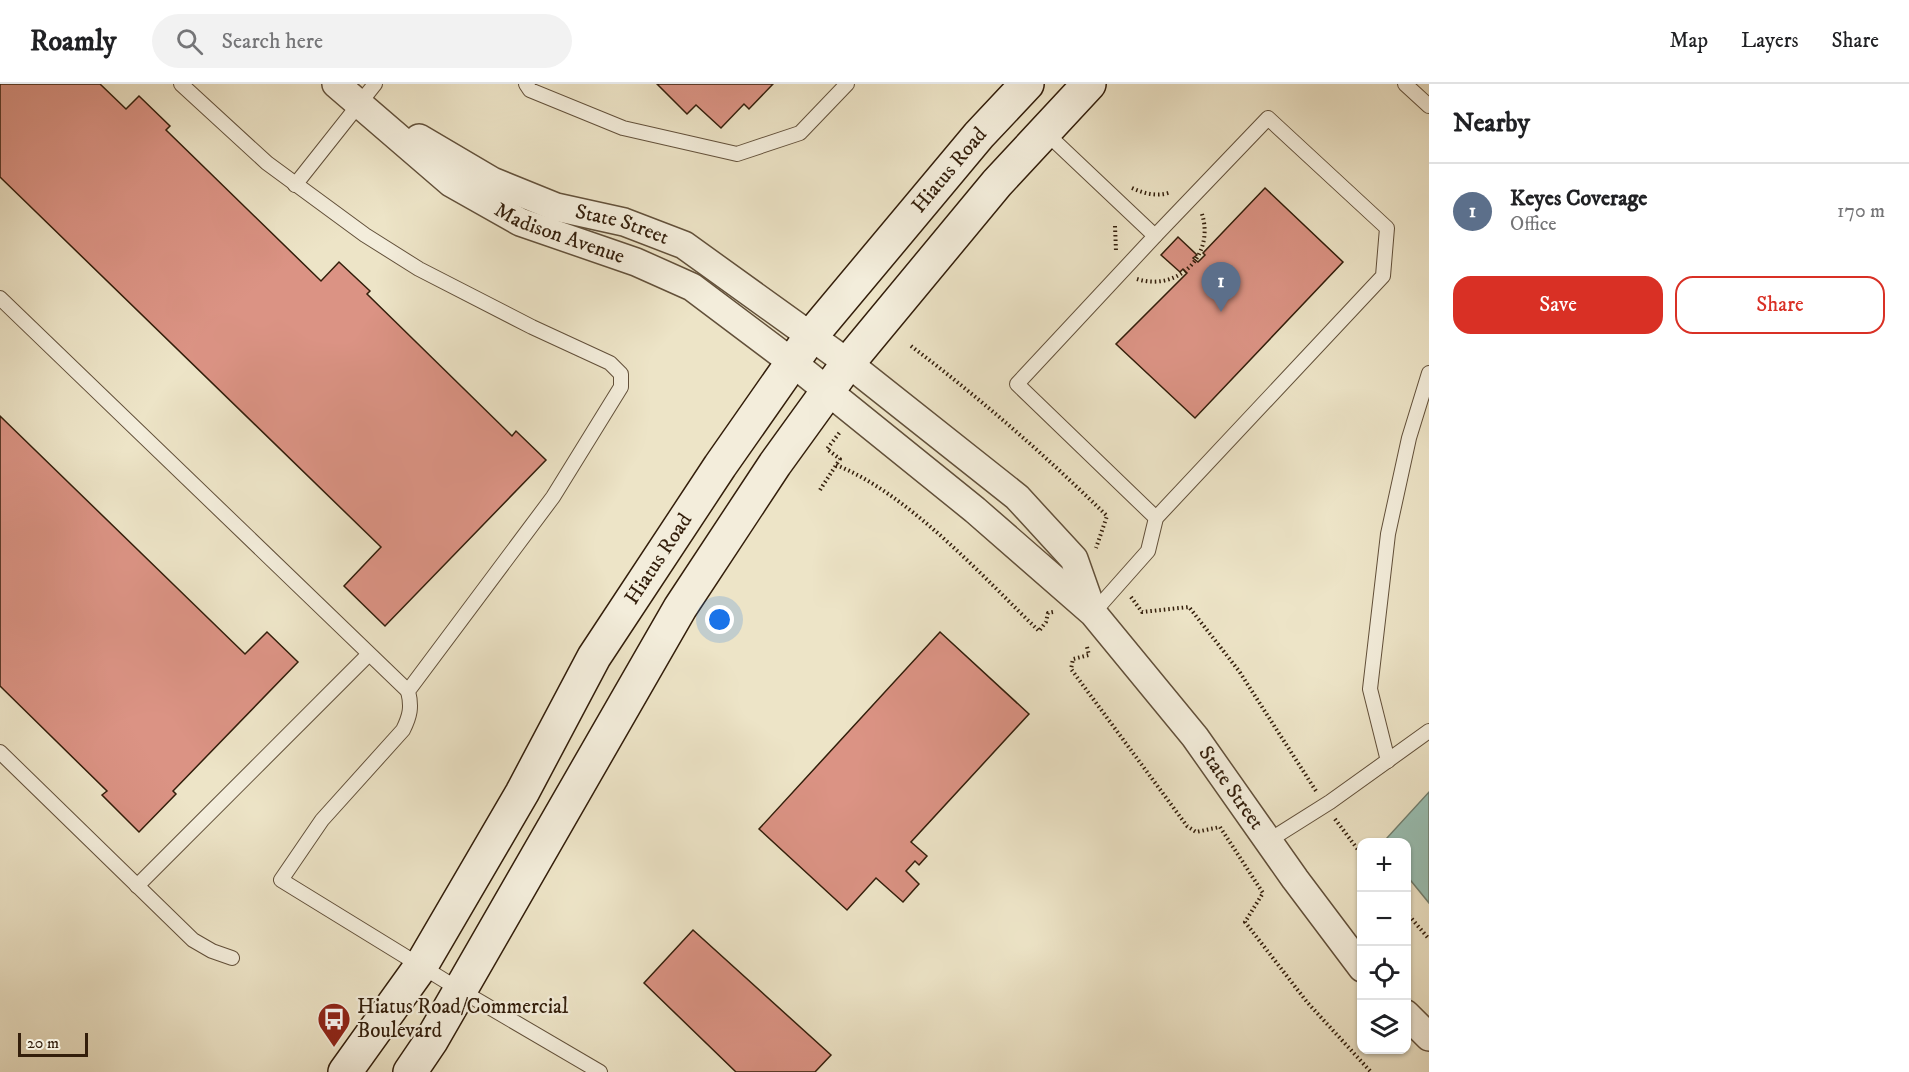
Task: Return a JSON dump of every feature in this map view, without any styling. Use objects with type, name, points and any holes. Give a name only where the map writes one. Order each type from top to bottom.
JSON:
[{"type":"main road","name":"Hiatus Road","points":[[345,1072],[421,966],[516,802],[594,657],[720,466],[811,336],[979,135],[1027,84]]},
{"type":"main road","name":"Hiatus Road","points":[[410,1072],[460,990],[680,608],[776,464],[848,363],[997,183],[1089,84]]},
{"type":"street","name":"Madison Avenue","points":[[336,84],[367,94],[451,183],[520,222],[636,262],[692,287],[828,392]]},
{"type":"street","name":"State Street","points":[[367,94],[492,181],[556,207],[624,222],[684,245],[848,363],[1017,497],[1074,559],[1093,613]]},
{"type":"street","name":"State Street","points":[[828,392],[975,510],[1093,613],[1194,737],[1357,961]]},
{"type":"street","points":[[1411,1018],[1429,1037]]},
{"type":"lane","points":[[181,84],[267,163],[365,235],[419,269],[532,327],[610,363],[621,374],[621,387],[554,496],[408,692]]},
{"type":"lane","points":[[526,84],[530,90],[622,128],[737,154],[800,133],[847,84]]},
{"type":"lane","points":[[1405,84],[1429,106]]},
{"type":"lane","points":[[295,185],[367,94]]},
{"type":"lane","points":[[1093,613],[1148,551],[1156,518],[1383,276],[1387,228],[1268,118],[1017,384],[1156,518]]},
{"type":"lane","points":[[1045,132],[1155,236]]},
{"type":"lane","points":[[0,298],[408,692],[411,703],[410,718],[403,730],[322,820],[281,880],[460,990],[600,1072]]},
{"type":"lane","points":[[1388,761],[1370,689],[1388,534],[1409,438],[1429,372]]},
{"type":"lane","points":[[137,886],[368,655]]},
{"type":"lane","points":[[1268,841],[1325,805],[1429,731]]},
{"type":"lane","points":[[0,752],[193,940],[212,951],[232,958]]},
{"type":"path","points":[[911,346],[983,400],[1050,460],[1107,516],[1093,555],[1120,581],[1142,612],[1190,607],[1239,671],[1325,805],[1357,848]]},
{"type":"path","points":[[820,490],[840,459],[827,449],[855,413]]},
{"type":"path","points":[[836,465],[875,486],[915,516],[1039,631],[1046,622],[1048,613],[1055,612]]},
{"type":"path","points":[[1087,645],[1089,655],[1073,659],[1071,669],[1186,826],[1196,832],[1220,827],[1263,893],[1245,922],[1307,1002],[1371,1072]]},
{"type":"path","points":[[1411,917],[1429,939]]},
{"type":"water","points":[[1429,792],[1429,903],[1411,881],[1411,838],[1387,838]]},
{"type":"building","points":[[0,84],[100,84],[126,109],[139,96],[170,126],[166,130],[321,281],[339,262],[370,291],[367,294],[512,436],[516,431],[546,460],[385,626],[344,586],[381,547],[0,177]]},
{"type":"building","points":[[657,84],[773,84],[749,109],[744,104],[721,128],[696,105],[687,114]]},
{"type":"building","points":[[1265,188],[1343,262],[1195,418],[1116,344],[1187,273],[1183,269],[1180,272],[1161,255],[1178,237],[1197,255],[1193,258],[1198,262],[1205,255],[1203,253]]},
{"type":"building","points":[[0,416],[245,654],[267,632],[298,662],[173,791],[176,794],[139,832],[102,795],[107,791],[0,686]]},
{"type":"building","points":[[940,632],[1029,714],[911,842],[927,856],[919,865],[915,861],[906,871],[919,884],[903,902],[876,878],[847,910],[759,829]]},
{"type":"building","points":[[693,930],[831,1055],[815,1072],[736,1072],[644,983]]},
{"type":"place","name":"Keyes Coverage","points":[[1221,312]]},
{"type":"place","name":"Hiatus Road/Commercial Boulevard","points":[[334,1048]]}]
